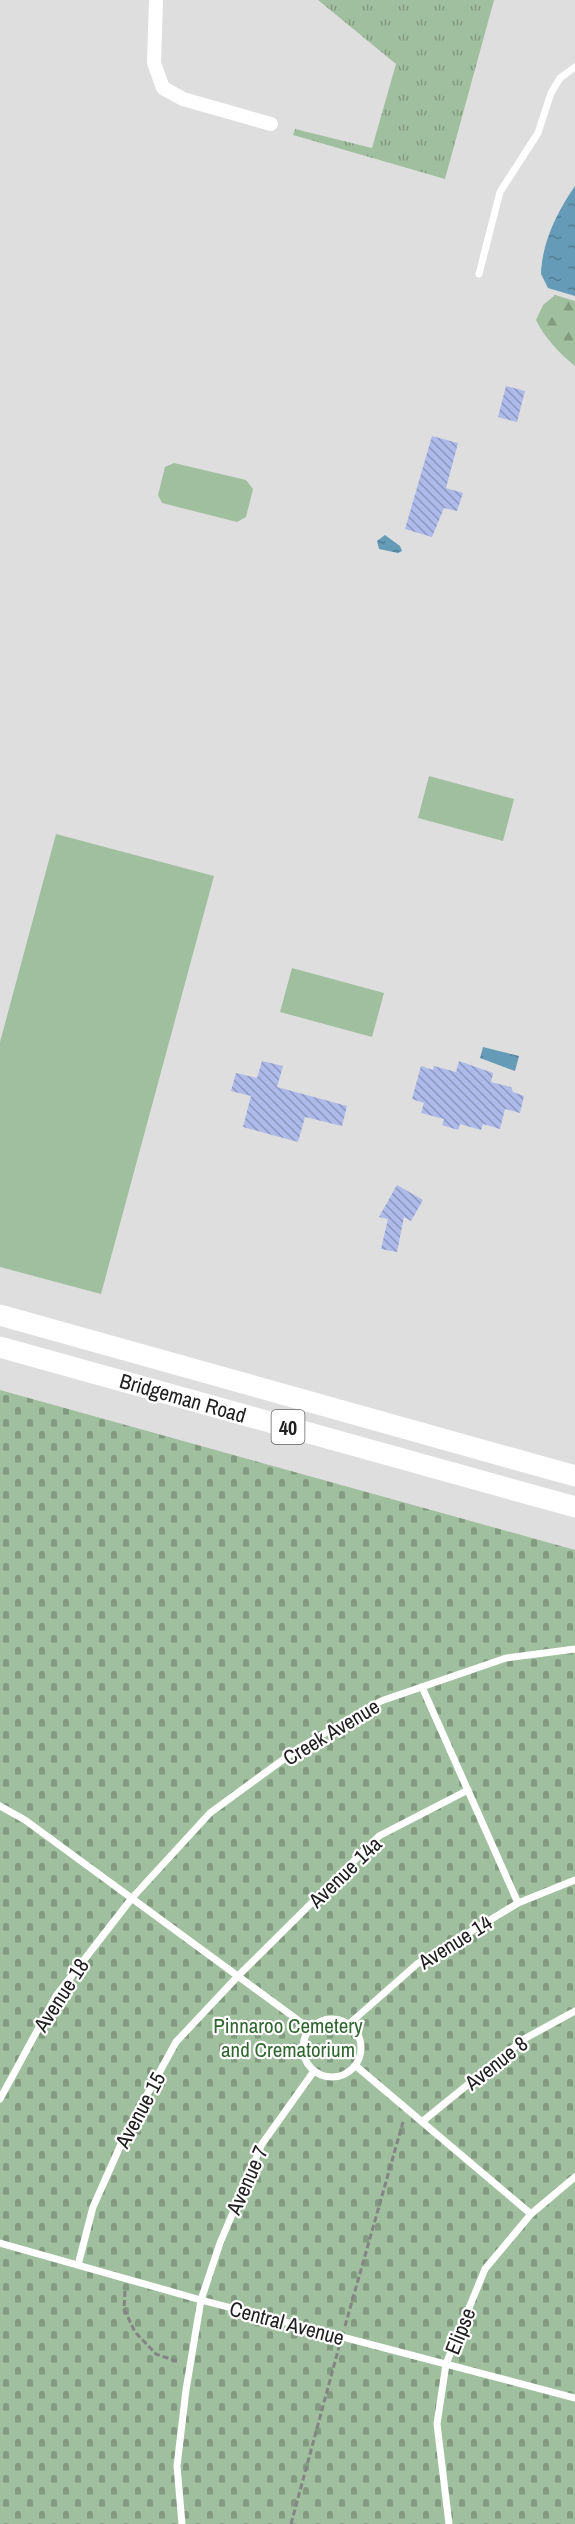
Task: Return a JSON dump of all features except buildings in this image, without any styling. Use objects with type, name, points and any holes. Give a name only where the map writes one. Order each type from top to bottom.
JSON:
[{"type":"main road","name":"Bridgeman Road","points":[[0,1315],[575,1476]]},
{"type":"main road","name":"Bridgeman Road","points":[[0,1347],[575,1507]]},
{"type":"street","points":[[156,0],[154,63],[164,88],[183,99],[271,124]]},
{"type":"lane","points":[[479,274],[500,192],[538,133],[551,93],[560,78],[575,68]]},
{"type":"lane","name":"Creek Avenue","points":[[132,1898],[210,1813],[290,1754],[381,1701],[506,1658],[575,1649]]},
{"type":"lane","points":[[422,1687],[518,1903]]},
{"type":"lane","name":"Avenue 14a","points":[[238,1976],[379,1836],[468,1790]]},
{"type":"lane","points":[[0,1806],[25,1820],[310,2029]]},
{"type":"lane","name":"Avenue 14","points":[[349,2024],[417,1964],[518,1903],[575,1880]]},
{"type":"lane","name":"Avenue 18","points":[[0,2099],[56,1996],[132,1898]]},
{"type":"lane","name":"Avenue 15","points":[[78,2265],[93,2207],[132,2123],[177,2042],[238,1976]]},
{"type":"lane","name":"Avenue 8","points":[[423,2121],[524,2039],[575,2011]]},
{"type":"lane","points":[[339,2019],[349,2024],[358,2034],[362,2044],[361,2057],[356,2066],[342,2076],[332,2078],[314,2071],[308,2064],[303,2044],[310,2029],[326,2020],[339,2019]]},
{"type":"lane","points":[[356,2066],[531,2214]]},
{"type":"lane","name":"Avenue 7","points":[[182,2524],[177,2466],[201,2300],[220,2243],[262,2144],[314,2071]]},
{"type":"lane","name":"Elipse","points":[[449,2524],[437,2424],[446,2364],[485,2269],[531,2214],[575,2176]]},
{"type":"lane","name":"Central Avenue","points":[[0,2243],[201,2300],[575,2398]]},
{"type":"path","points":[[291,2524],[407,2108]]},
{"type":"path","points":[[126,2279],[124,2309],[135,2332],[156,2354],[190,2365]]},
{"type":"green space","points":[[318,0],[494,0],[445,179],[293,135],[295,129],[372,148],[396,64]]},
{"type":"green space","points":[[555,295],[575,301],[575,366],[553,345],[536,320],[543,305]]},
{"type":"green space","points":[[174,463],[246,480],[253,489],[246,517],[237,522],[162,503],[158,495],[165,467]]},
{"type":"green space","points":[[429,776],[514,799],[503,841],[418,818]]},
{"type":"green space","points":[[56,834],[214,876],[101,1294],[0,1267],[0,1042]]},
{"type":"green space","points":[[292,968],[384,993],[372,1037],[280,1012]]},
{"type":"green space","name":"Pinnaroo Cemetery and Crematorium","points":[[0,1390],[575,1550],[575,2524],[0,2524]]},
{"type":"water","points":[[575,186],[575,296],[548,288],[541,274],[547,239],[562,206]]},
{"type":"water","points":[[385,535],[400,546],[402,551],[398,553],[379,549],[377,541]]},
{"type":"water","points":[[483,1047],[519,1056],[515,1071],[480,1058]]}]
